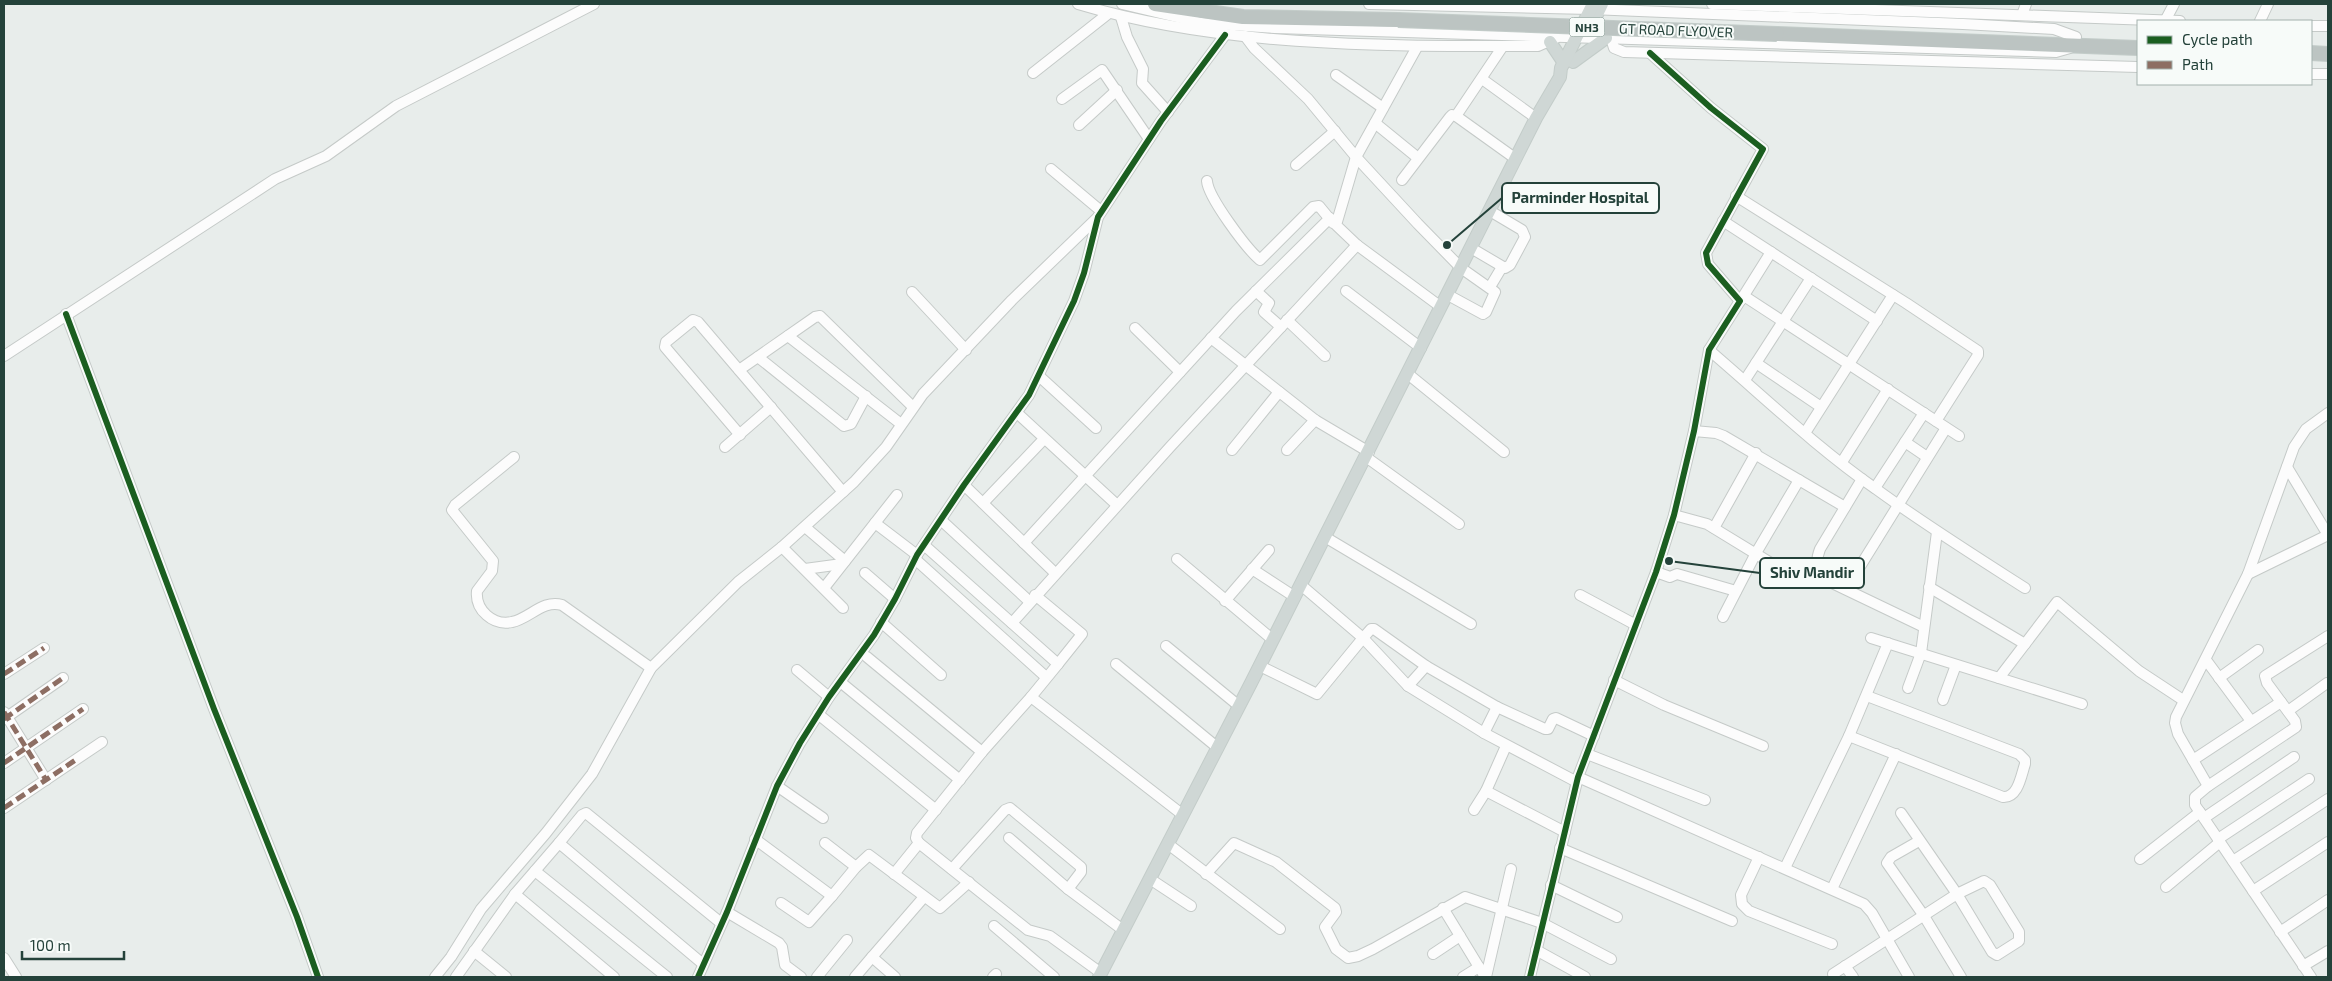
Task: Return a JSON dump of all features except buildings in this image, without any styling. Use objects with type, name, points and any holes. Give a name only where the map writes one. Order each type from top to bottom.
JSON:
[{"type":"highway","name":"GT ROAD FLYOVER","points":[[1155,4],[1243,16],[1398,17],[2077,41]]},
{"type":"highway","name":"GT ROAD FLYOVER","points":[[1219,4],[1398,17]]},
{"type":"highway","name":"NH3","points":[[2077,41],[2137,39]]},
{"type":"highway","name":"NH3","points":[[2077,41],[2137,48]]},
{"type":"highway","points":[[2312,45],[2328,46]]},
{"type":"highway","points":[[2312,53],[2328,54]]},
{"type":"main road","points":[[1100,975],[1326,537],[1536,118],[1560,77],[1567,72],[1568,62],[1596,7]]},
{"type":"main road","points":[[1568,62],[1608,38]]},
{"type":"main road","points":[[1555,39],[1568,62]]},
{"type":"street","points":[[4,356],[275,179],[326,156],[396,106],[594,4]]},
{"type":"street","points":[[1078,4],[1121,17],[1225,35],[1417,47],[1538,46],[1555,39]]},
{"type":"street","points":[[1122,4],[1202,22],[1266,27],[1555,39],[1581,37],[2056,52],[2077,41]]},
{"type":"street","points":[[1369,4],[1596,7],[1620,11],[1999,26],[2054,29],[2077,41]]},
{"type":"street","points":[[1620,11],[1629,4]]},
{"type":"street","points":[[1712,4],[1925,8],[2022,15],[2141,20]]},
{"type":"street","points":[[2022,15],[2026,4]]},
{"type":"street","points":[[2166,20],[2174,4]]},
{"type":"street","points":[[2260,20],[2268,4]]},
{"type":"street","points":[[1033,73],[1109,13]]},
{"type":"street","points":[[1121,17],[1143,69],[1142,82],[1168,112]]},
{"type":"street","points":[[2312,26],[2328,26]]},
{"type":"street","points":[[434,977],[451,957],[481,908],[556,820],[592,774],[651,668],[738,582],[805,527],[873,463],[912,406],[1012,300],[1099,214],[1168,112],[1225,35]]},
{"type":"street","points":[[1245,36],[1254,48],[1295,85],[1356,158],[1461,268],[1494,290],[1495,294],[1486,312],[1482,314],[1448,295]]},
{"type":"street","points":[[1608,38],[1614,48],[1619,51],[1650,54],[2137,67]]},
{"type":"street","points":[[1456,116],[1503,46]]},
{"type":"street","points":[[1024,543],[1084,475],[1256,291],[1333,222],[1356,158],[1417,47]]},
{"type":"street","points":[[1650,54],[1705,103],[1763,149],[1706,253],[1705,259],[1712,270],[1742,299],[1782,321],[1958,436]]},
{"type":"street","points":[[1062,99],[1102,70],[1149,139]]},
{"type":"street","points":[[2312,74],[2328,74]]},
{"type":"street","points":[[1336,75],[1383,108]]},
{"type":"street","points":[[1482,79],[1536,118]]},
{"type":"street","points":[[1079,125],[1116,90]]},
{"type":"street","points":[[1402,180],[1452,115],[1516,159]]},
{"type":"street","points":[[1375,123],[1418,158]]},
{"type":"street","points":[[1296,165],[1335,131]]},
{"type":"street","points":[[1050,169],[1099,214]]},
{"type":"street","points":[[1207,181],[1215,203],[1260,260],[1313,207],[1319,206],[1357,245],[1441,307]]},
{"type":"street","points":[[1736,196],[1894,295],[1979,353],[1936,421]]},
{"type":"street","points":[[1471,248],[1502,267],[1508,267],[1526,234],[1490,211]]},
{"type":"street","points":[[559,843],[702,973],[777,786],[828,697],[896,599],[916,557],[964,485],[1018,413],[1039,376],[1074,301],[1084,273],[1099,214]]},
{"type":"street","points":[[1723,221],[1877,321]]},
{"type":"street","points":[[1012,623],[1117,505],[1357,245]]},
{"type":"street","points":[[1530,977],[1578,780],[1656,572],[1674,514],[1694,430],[1709,350],[1771,252]]},
{"type":"street","points":[[1490,287],[1502,267]]},
{"type":"street","points":[[1744,380],[1811,278]]},
{"type":"street","points":[[1346,290],[1421,348]]},
{"type":"street","points":[[1256,291],[1269,303],[1264,312],[1284,323],[1325,356]]},
{"type":"street","points":[[912,292],[966,350]]},
{"type":"street","points":[[1805,432],[1894,295]]},
{"type":"street","points":[[66,314],[214,709],[297,917],[318,977]]},
{"type":"street","points":[[739,370],[815,317],[820,316],[912,406]]},
{"type":"street","points":[[740,435],[664,345],[691,321],[696,320],[843,492]]},
{"type":"street","points":[[1135,328],[1180,372]]},
{"type":"street","points":[[788,336],[901,424]]},
{"type":"street","points":[[1211,338],[1315,420],[1367,454],[1459,524]]},
{"type":"street","points":[[1709,350],[1805,432],[1875,488],[1937,532],[2025,588]]},
{"type":"street","points":[[758,357],[846,426],[850,424],[866,396]]},
{"type":"street","points":[[1756,362],[1821,407]]},
{"type":"street","points":[[1408,374],[1504,452]]},
{"type":"street","points":[[1039,376],[1096,428]]},
{"type":"street","points":[[1842,462],[1888,389]]},
{"type":"street","points":[[1232,450],[1280,392]]},
{"type":"street","points":[[725,448],[771,407]]},
{"type":"street","points":[[1018,413],[1117,505]]},
{"type":"street","points":[[1875,488],[1924,413]]},
{"type":"street","points":[[2208,786],[2178,734],[2175,723],[2184,700],[2206,660],[2248,574],[2299,437],[2306,429],[2328,414]]},
{"type":"street","points":[[1287,450],[1315,420]]},
{"type":"street","points":[[1846,589],[1946,428]]},
{"type":"street","points":[[1694,430],[1716,432],[1756,453],[1845,507]]},
{"type":"street","points":[[983,504],[1044,439]]},
{"type":"street","points":[[1905,442],[1927,457]]},
{"type":"street","points":[[1714,528],[1756,453]]},
{"type":"street","points":[[514,457],[453,508],[454,514],[493,561],[492,571],[477,591],[479,607],[488,617],[511,622],[549,604],[562,605],[651,668]]},
{"type":"street","points":[[2248,574],[2328,535],[2287,468]]},
{"type":"street","points":[[1862,478],[1820,549],[1817,569],[1823,578],[1924,627]]},
{"type":"street","points":[[1723,617],[1756,553],[1800,480]]},
{"type":"street","points":[[964,485],[1056,572]]},
{"type":"street","points":[[824,588],[897,495]]},
{"type":"street","points":[[1674,514],[1698,520],[1714,528],[1798,579]]},
{"type":"street","points":[[941,520],[1033,598],[1082,634],[1031,697],[982,752],[916,835],[919,843],[1028,930],[1050,936],[1100,975]]},
{"type":"street","points":[[875,522],[916,557],[1046,677]]},
{"type":"street","points":[[805,527],[844,562]]},
{"type":"street","points":[[1908,688],[1921,654],[1928,587],[1937,532]]},
{"type":"street","points":[[1326,537],[1471,624]]},
{"type":"street","points":[[924,545],[1058,664]]},
{"type":"street","points":[[782,547],[843,608]]},
{"type":"street","points":[[1225,601],[1269,550]]},
{"type":"street","points":[[1176,560],[1273,640]]},
{"type":"street","points":[[805,569],[844,562]]},
{"type":"street","points":[[1252,569],[1298,591],[1363,638],[1408,686],[1506,746],[1578,780],[1785,868],[1864,904],[1872,913],[1909,977]]},
{"type":"street","points":[[1656,572],[1670,576],[1677,574],[1736,591]]},
{"type":"street","points":[[865,573],[896,599]]},
{"type":"street","points":[[1928,587],[2025,644]]},
{"type":"street","points":[[1580,595],[1636,625]]},
{"type":"street","points":[[1999,678],[2058,602],[2139,671],[2184,700]]},
{"type":"street","points":[[881,622],[941,675]]},
{"type":"street","points":[[1260,666],[1317,694],[1363,638],[1371,629],[1374,629],[1426,666],[1497,707],[1545,730],[1548,729],[1553,719],[1556,718],[1594,736]]},
{"type":"street","points":[[2311,977],[2219,841],[2194,799],[2208,786],[2296,727],[2295,721],[2267,683],[2265,676],[2328,636]]},
{"type":"street","points":[[1871,638],[2082,704]]},
{"type":"street","points":[[1785,868],[1849,736],[1888,643]]},
{"type":"street","points":[[1166,646],[1239,706]]},
{"type":"street","points":[[4,674],[44,648]]},
{"type":"street","points":[[2219,678],[2258,650]]},
{"type":"street","points":[[867,658],[982,752]]},
{"type":"street","points":[[2206,660],[2251,722]]},
{"type":"street","points":[[1116,664],[1218,748]]},
{"type":"street","points":[[1943,700],[1956,664]]},
{"type":"street","points":[[1408,686],[1426,666]]},
{"type":"street","points":[[797,670],[828,697]]},
{"type":"street","points":[[46,780],[5,716],[63,678]]},
{"type":"street","points":[[1614,680],[1664,705],[1763,746]]},
{"type":"street","points":[[2288,711],[2327,683]]},
{"type":"street","points":[[844,685],[960,780]]},
{"type":"street","points":[[1849,736],[2006,797],[2014,793],[2025,764],[2025,760],[2019,754],[1867,696]]},
{"type":"street","points":[[1031,697],[1183,815]]},
{"type":"street","points":[[2193,760],[2281,702]]},
{"type":"street","points":[[1484,733],[1497,707]]},
{"type":"street","points":[[4,763],[83,709]]},
{"type":"street","points":[[818,714],[936,810]]},
{"type":"street","points":[[4,808],[102,742]]},
{"type":"street","points":[[1474,810],[1486,791],[1506,746]]},
{"type":"street","points":[[1587,754],[1705,800]]},
{"type":"street","points":[[1832,889],[1896,754]]},
{"type":"street","points":[[2140,859],[2202,815],[2294,757]]},
{"type":"street","points":[[2166,887],[2219,841],[2310,779]]},
{"type":"street","points":[[777,786],[824,818]]},
{"type":"street","points":[[1486,791],[1565,832]]},
{"type":"street","points":[[2233,860],[2328,799]]},
{"type":"street","points":[[952,869],[1005,810],[1010,808],[1081,867],[1081,872],[1068,889]]},
{"type":"street","points":[[456,977],[534,870],[582,815],[586,813],[721,923]]},
{"type":"street","points":[[1833,974],[1957,894],[1982,881],[1987,882],[2019,932],[2019,941],[1995,955],[1957,894],[1901,813]]},
{"type":"street","points":[[755,838],[832,896]]},
{"type":"street","points":[[1008,838],[1068,889],[1123,930]]},
{"type":"street","points":[[1919,841],[1891,857],[1887,864],[1924,916],[1961,977]]},
{"type":"street","points":[[2253,891],[2328,842]]},
{"type":"street","points":[[825,843],[856,867]]},
{"type":"street","points":[[894,874],[919,843]]},
{"type":"street","points":[[1206,874],[1234,843],[1269,858],[1335,908],[1336,912],[1325,927],[1336,949],[1348,958],[1358,956],[1373,949],[1465,897],[1542,923],[1612,959]]},
{"type":"street","points":[[1168,844],[1280,930]]},
{"type":"street","points":[[1560,848],[1732,921]]},
{"type":"street","points":[[781,903],[809,922],[856,867],[869,855],[937,907],[943,908],[969,882]]},
{"type":"street","points":[[1759,857],[1742,895],[1744,907],[1832,944]]},
{"type":"street","points":[[1486,977],[1511,869]]},
{"type":"street","points":[[534,870],[667,977]]},
{"type":"street","points":[[1150,879],[1191,906]]},
{"type":"street","points":[[1551,885],[1617,917]]},
{"type":"street","points":[[515,894],[614,977]]},
{"type":"street","points":[[855,977],[924,898]]},
{"type":"street","points":[[2280,932],[2328,900]]},
{"type":"street","points":[[1443,908],[1486,977]]},
{"type":"street","points":[[727,912],[779,943],[782,947],[784,963],[798,976]]},
{"type":"street","points":[[994,926],[1054,977]]},
{"type":"street","points":[[1433,954],[1460,936]]},
{"type":"street","points":[[817,977],[847,940]]},
{"type":"street","points":[[1536,950],[1585,977]]},
{"type":"street","points":[[474,951],[506,977]]},
{"type":"street","points":[[2303,966],[2328,951]]},
{"type":"street","points":[[872,957],[895,977]]},
{"type":"street","points":[[4,958],[16,977]]},
{"type":"street","points":[[1845,966],[1853,977]]},
{"type":"street","points":[[1463,977],[1479,967]]},
{"type":"marked path","points":[[4,674],[44,648]]},
{"type":"marked path","points":[[4,719],[63,678]]},
{"type":"marked path","points":[[4,763],[83,709]]},
{"type":"marked path","points":[[4,712],[46,780]]},
{"type":"marked path","points":[[4,808],[77,759]]},
{"type":"cycle path","points":[[698,977],[727,912],[777,786],[800,743],[829,697],[874,635],[917,555],[964,485],[1029,395],[1074,301],[1084,273],[1098,217],[1161,121],[1225,35]]},
{"type":"cycle path","points":[[1530,977],[1578,777],[1656,572],[1674,515],[1694,431],[1709,350],[1740,301],[1708,264],[1706,253],[1763,149],[1711,108],[1650,53]]},
{"type":"cycle path","points":[[66,314],[214,709],[297,917],[318,977]]},
{"type":"place","name":"Parminder Hospital","points":[[1447,245]]},
{"type":"place","name":"Shiv Mandir","points":[[1669,561]]}]
